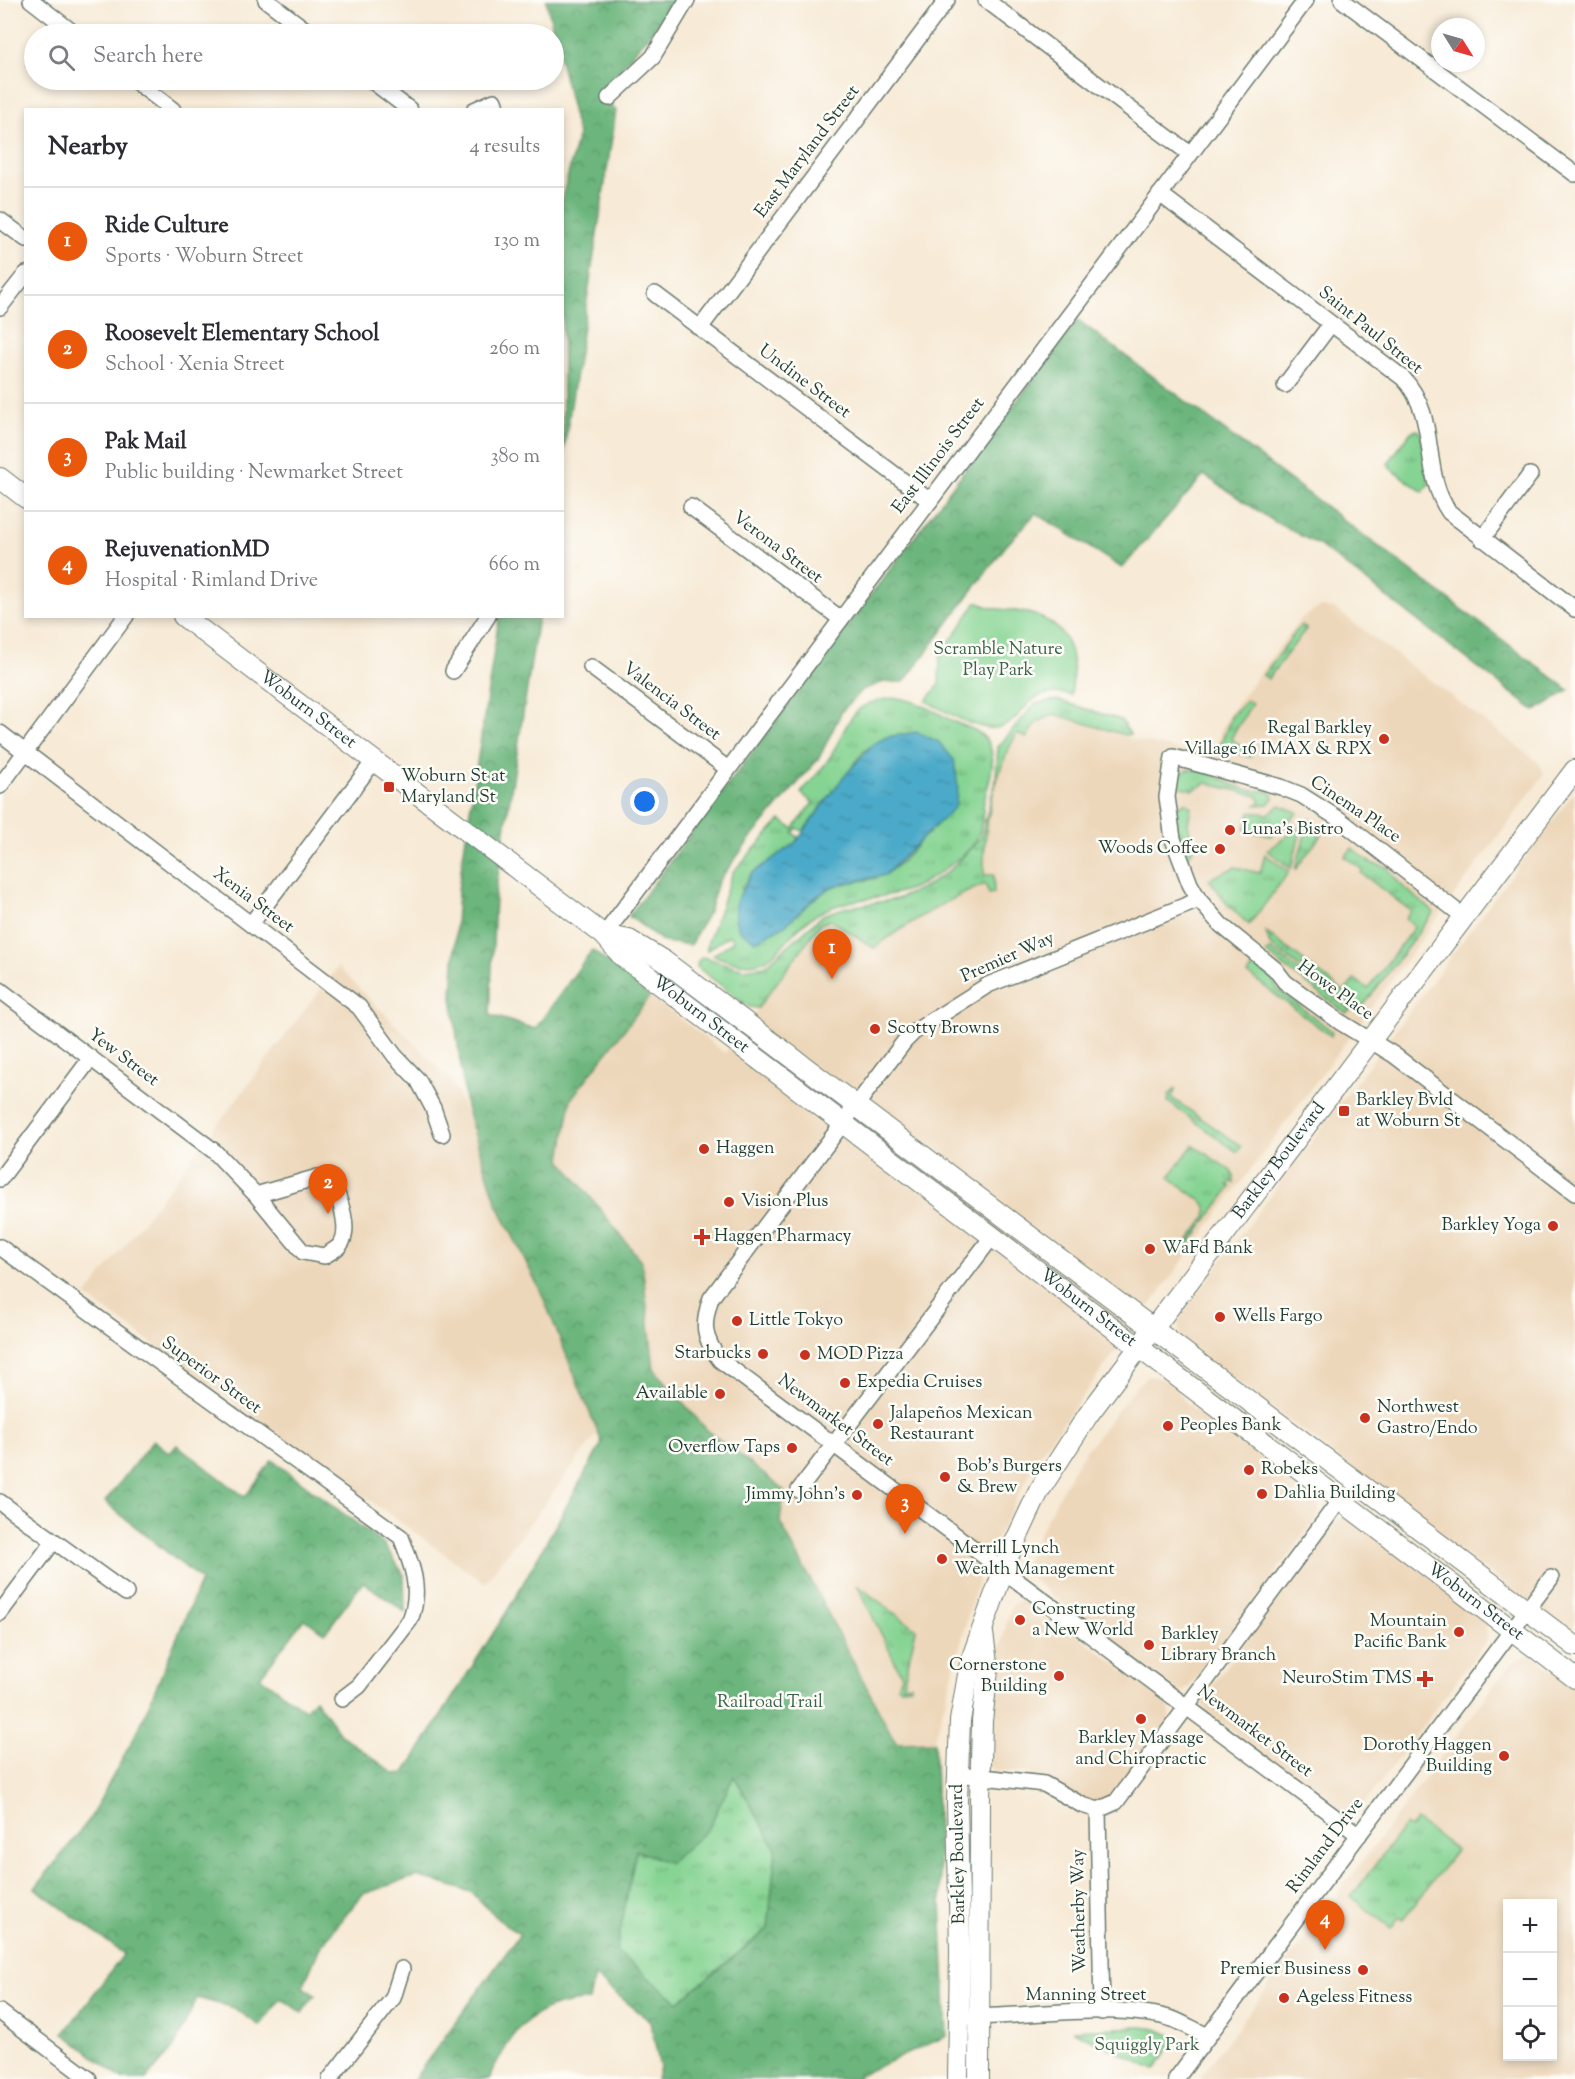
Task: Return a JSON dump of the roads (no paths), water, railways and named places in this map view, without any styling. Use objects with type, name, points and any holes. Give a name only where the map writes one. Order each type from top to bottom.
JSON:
[{"type":"main road","points":[[0,478],[24,496]]},
{"type":"main road","name":"Woburn Street","points":[[186,618],[604,935],[621,955],[1575,1678]]},
{"type":"main road","name":"Barkley Boulevard","points":[[958,2079],[960,1721],[970,1663],[983,1633],[1003,1570],[1045,1481],[1088,1415],[1575,770]]},
{"type":"main road","name":"Woburn Street","points":[[604,935],[629,940],[664,961],[1575,1646]]},
{"type":"main road","name":"Barkley Boulevard","points":[[979,2079],[982,1721],[988,1670],[983,1633]]},
{"type":"street","points":[[31,0],[62,24]]},
{"type":"street","points":[[266,0],[298,24]]},
{"type":"street","points":[[609,98],[653,57],[687,0]]},
{"type":"street","name":"East Maryland Street","points":[[700,328],[947,0]]},
{"type":"street","points":[[986,0],[1190,154]]},
{"type":"street","name":"East Illinois Street","points":[[604,935],[1306,0]]},
{"type":"street","points":[[1342,0],[1575,174]]},
{"type":"street","points":[[147,90],[170,108]]},
{"type":"street","points":[[384,90],[407,108]]},
{"type":"street","name":"Saint Paul Street","points":[[1160,194],[1412,387],[1423,408],[1439,494],[1454,518],[1575,609]]},
{"type":"street","points":[[0,220],[24,238]]},
{"type":"street","points":[[0,308],[24,277]]},
{"type":"street","name":"Undine Street","points":[[655,294],[930,501]]},
{"type":"street","points":[[1285,385],[1331,324]]},
{"type":"street","points":[[1482,539],[1530,475]]},
{"type":"street","name":"Verona Street","points":[[691,507],[841,619]]},
{"type":"street","points":[[0,786],[125,618]]},
{"type":"street","points":[[453,671],[487,618]]},
{"type":"street","name":"Valencia Street","points":[[591,667],[728,769]]},
{"type":"street","name":"Xenia Street","points":[[0,733],[359,1007],[395,1056],[418,1080],[433,1108],[442,1134]]},
{"type":"street","name":"Howe Place","points":[[1173,757],[1167,793],[1172,833],[1181,865],[1199,900],[1229,934],[1275,969],[1285,982],[1340,1022],[1425,1077],[1442,1094],[1575,1193]]},
{"type":"street","name":"Cinema Place","points":[[1173,757],[1281,787],[1301,795],[1355,831],[1464,917]]},
{"type":"street","points":[[251,924],[374,761]]},
{"type":"street","name":"Premier Way","points":[[842,1123],[904,1042],[961,1000],[988,985],[1199,900]]},
{"type":"street","name":"Yew Street","points":[[0,990],[221,1159],[256,1195]]},
{"type":"street","points":[[0,1179],[91,1058]]},
{"type":"street","name":"Newmarket Street","points":[[842,1123],[711,1298],[706,1312],[705,1330],[708,1344],[720,1360],[1359,1835]]},
{"type":"street","points":[[318,1177],[333,1183],[341,1204],[345,1234],[340,1246],[324,1256],[303,1251],[256,1195],[318,1177]]},
{"type":"street","points":[[799,1490],[992,1237]]},
{"type":"street","name":"Superior Street","points":[[0,1247],[401,1537],[413,1568],[415,1607],[410,1620],[359,1686],[342,1700]]},
{"type":"street","points":[[958,1774],[1044,1784],[1082,1805],[1098,1809],[1116,1802],[1340,1500]]},
{"type":"street","points":[[0,1502],[126,1593]]},
{"type":"street","points":[[0,1613],[53,1542]]},
{"type":"street","name":"Rimland Drive","points":[[1176,2079],[1551,1578]]},
{"type":"street","name":"Weatherby Way","points":[[1098,1809],[1102,2012]]},
{"type":"street","points":[[330,2079],[393,1998],[402,1969]]},
{"type":"street","points":[[0,2012],[89,2079]]},
{"type":"street","name":"Manning Street","points":[[959,2016],[1102,2012],[1155,2016],[1174,2020],[1208,2036]]},
{"type":"water","points":[[917,732],[939,742],[954,760],[958,787],[955,807],[885,875],[833,886],[816,897],[784,926],[756,941],[740,931],[735,919],[736,902],[751,874],[796,842],[842,779],[873,744],[887,737]]},
{"type":"place","name":"Regal Barkley Village 16 IMAX & RPX","points":[[1384,739]]},
{"type":"place","name":"Woburn St at Maryland St","points":[[389,787]]},
{"type":"place","name":"Luna's Bistro","points":[[1230,830]]},
{"type":"place","name":"Woods Coffee","points":[[1220,849]]},
{"type":"place","name":"Ride Culture","points":[[832,979]]},
{"type":"place","name":"Scotty Browns","points":[[875,1029]]},
{"type":"place","name":"Barkley Bvld at Woburn St","points":[[1344,1111]]},
{"type":"place","name":"Haggen","points":[[704,1149]]},
{"type":"place","name":"Vision Plus","points":[[729,1202]]},
{"type":"place","name":"Roosevelt Elementary School","points":[[328,1214]]},
{"type":"place","name":"Barkley Yoga","points":[[1553,1226]]},
{"type":"place","name":"Haggen Pharmacy","points":[[702,1237]]},
{"type":"place","name":"WaFd Bank","points":[[1150,1249]]},
{"type":"place","name":"Wells Fargo","points":[[1220,1317]]},
{"type":"place","name":"Little Tokyo","points":[[737,1321]]},
{"type":"place","name":"Starbucks","points":[[763,1354]]},
{"type":"place","name":"MOD Pizza","points":[[805,1355]]},
{"type":"place","name":"Expedia Cruises","points":[[845,1383]]},
{"type":"place","name":"Available","points":[[720,1394]]},
{"type":"place","name":"Northwest Gastro/Endo","points":[[1365,1418]]},
{"type":"place","name":"Jalapeños Mexican Restaurant","points":[[878,1424]]},
{"type":"place","name":"Peoples Bank","points":[[1168,1426]]},
{"type":"place","name":"Overflow Taps","points":[[792,1448]]},
{"type":"place","name":"Robeks","points":[[1249,1470]]},
{"type":"place","name":"Bob's Burgers & Brew","points":[[945,1477]]},
{"type":"place","name":"Dahlia Building","points":[[1262,1494]]},
{"type":"place","name":"Jimmy John's","points":[[857,1495]]},
{"type":"place","name":"Pak Mail","points":[[905,1534]]},
{"type":"place","name":"Merrill Lynch Wealth Management","points":[[942,1559]]},
{"type":"place","name":"Constructing a New World","points":[[1020,1620]]},
{"type":"place","name":"Mountain Pacific Bank","points":[[1459,1632]]},
{"type":"place","name":"Barkley Library Branch","points":[[1149,1645]]},
{"type":"place","name":"Cornerstone Building","points":[[1059,1676]]},
{"type":"place","name":"NeuroStim TMS","points":[[1425,1679]]},
{"type":"place","name":"Barkley Massage and Chiropractic","points":[[1141,1719]]},
{"type":"place","name":"Dorothy Haggen Building","points":[[1504,1756]]},
{"type":"place","name":"RejuvenationMD","points":[[1325,1950]]},
{"type":"place","name":"Premier Business","points":[[1363,1970]]},
{"type":"place","name":"Ageless Fitness","points":[[1284,1998]]},
{"type":"park label","name":"Scramble Nature Play Park","points":[[998,660]]},
{"type":"park label","name":"Railroad Trail","points":[[770,1703]]},
{"type":"park label","name":"Squiggly Park","points":[[1147,2046]]}]
